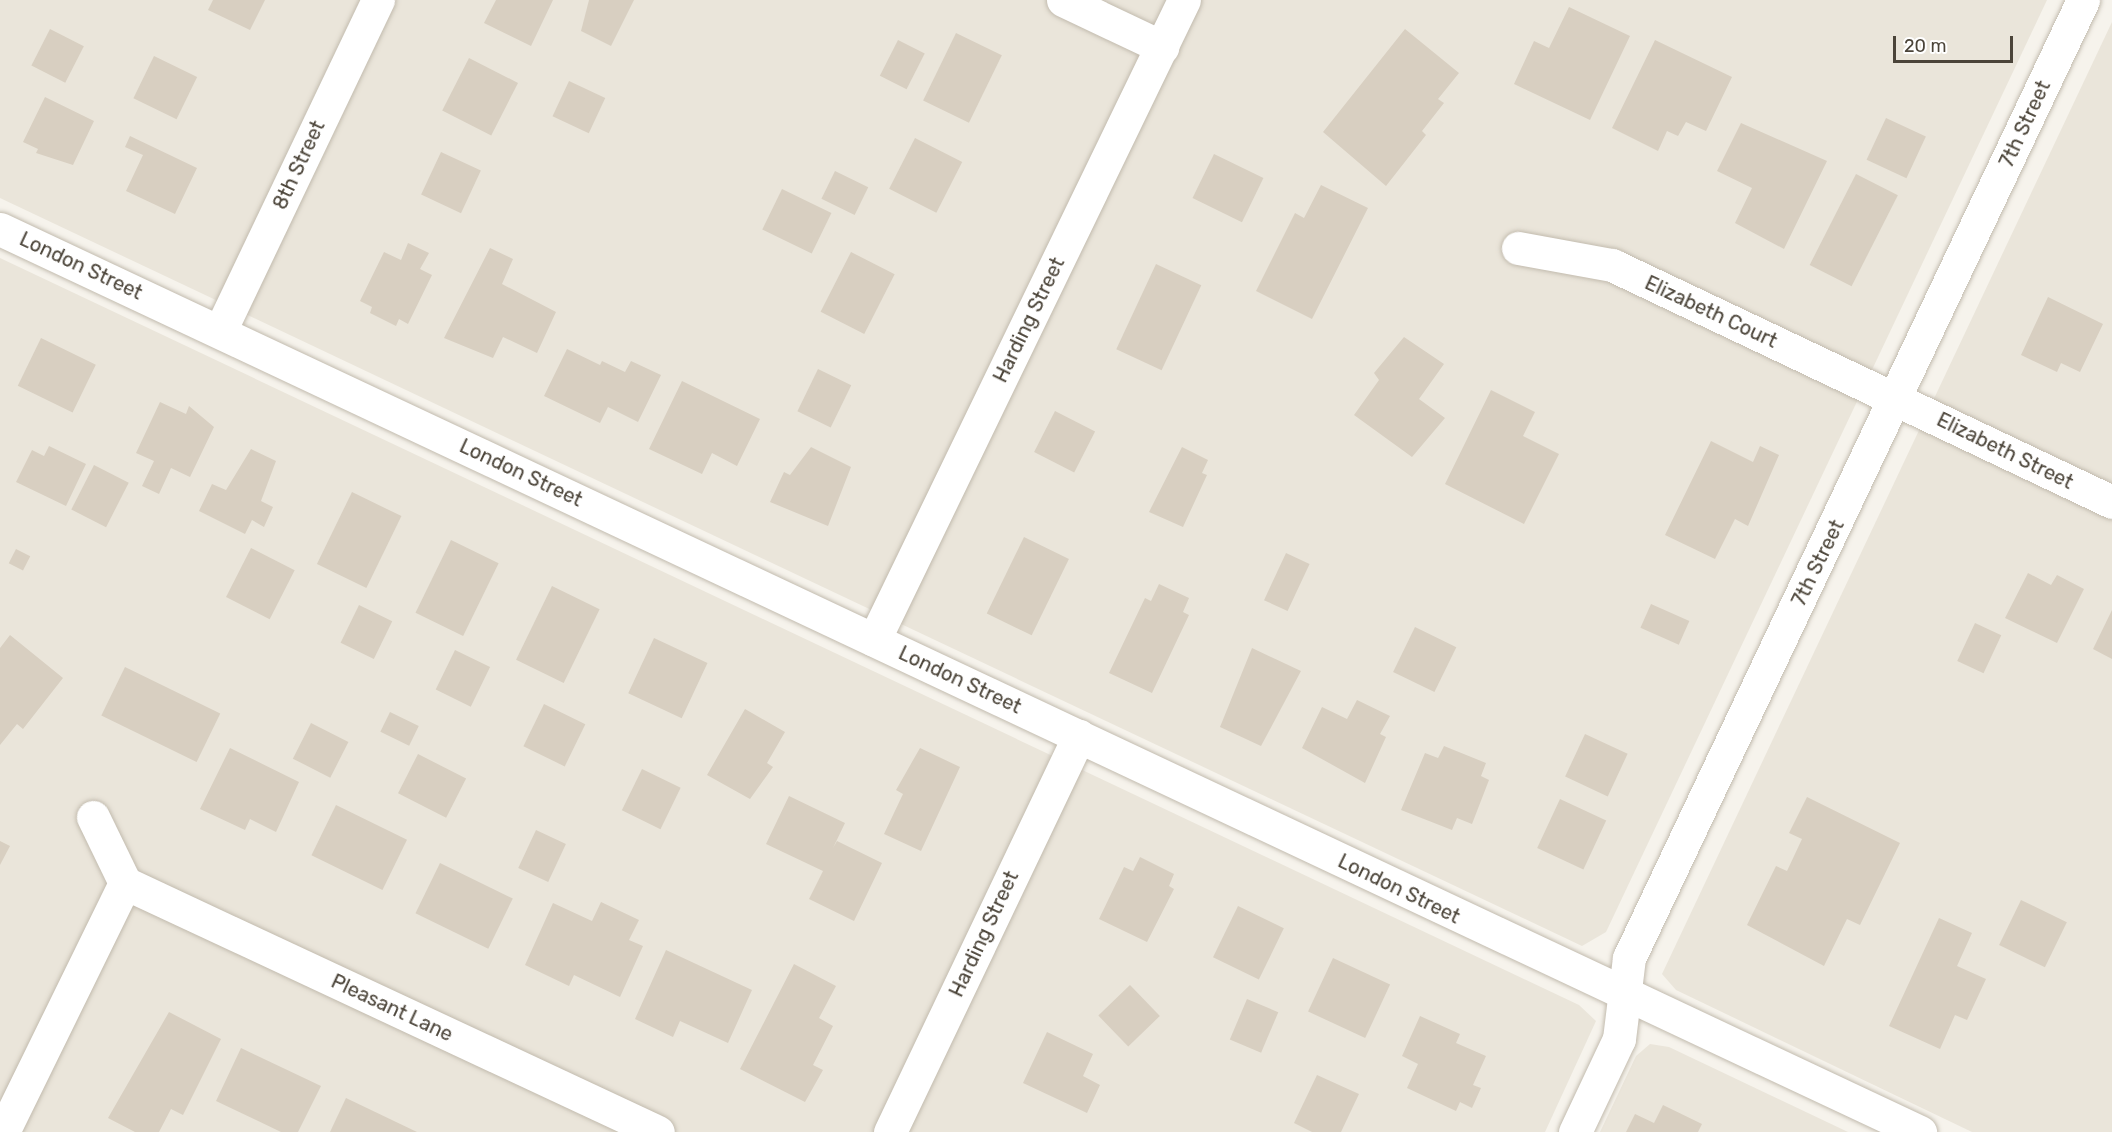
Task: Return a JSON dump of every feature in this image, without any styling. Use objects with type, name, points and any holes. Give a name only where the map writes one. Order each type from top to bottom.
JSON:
[{"type":"street","name":"8th Street","points":[[220,331],[378,0]]},
{"type":"street","points":[[1063,0],[1162,47]]},
{"type":"street","name":"Harding Street","points":[[874,640],[1184,0]]},
{"type":"street","name":"7th Street","points":[[1575,1132],[1619,1039],[1629,958],[1897,399],[2083,0]]},
{"type":"street","name":"London Street","points":[[0,229],[1079,736],[1625,996],[1920,1132]]},
{"type":"street","name":"Elizabeth Court","points":[[1518,248],[1612,265],[1897,399]]},
{"type":"street","name":"Elizabeth Street","points":[[1897,399],[2112,502]]},
{"type":"street","name":"Harding Street","points":[[890,1132],[1079,736]]},
{"type":"street","points":[[3,1132],[125,883],[93,817]]},
{"type":"street","name":"Pleasant Lane","points":[[125,883],[658,1132]]},
{"type":"shaded area","points":[[0,0],[2047,0],[1606,932],[1582,946],[0,198]]},
{"type":"shaded area","points":[[2112,22],[2112,1132],[1972,1132],[1676,990],[1662,974]]},
{"type":"shaded area","points":[[0,258],[1579,1005],[1596,1021],[1545,1132],[0,1132]]},
{"type":"shaded area","points":[[1650,1044],[1669,1047],[1848,1132],[1600,1132],[1636,1056]]},
{"type":"building","points":[[213,0],[265,0],[250,30],[208,10]]},
{"type":"building","points":[[496,0],[553,0],[531,46],[484,23]]},
{"type":"building","points":[[589,0],[634,0],[611,46],[581,31]]},
{"type":"building","points":[[1569,7],[1630,36],[1590,120],[1514,84],[1534,41],[1549,48]]},
{"type":"building","points":[[50,29],[84,46],[65,83],[31,66]]},
{"type":"building","points":[[1405,29],[1459,73],[1438,99],[1444,103],[1422,131],[1426,135],[1386,186],[1323,132]]},
{"type":"building","points":[[956,33],[1002,55],[969,123],[923,100]]},
{"type":"building","points":[[898,40],[925,54],[907,89],[880,76]]},
{"type":"building","points":[[1655,40],[1732,77],[1706,131],[1686,122],[1678,136],[1667,131],[1658,151],[1612,128]]},
{"type":"building","points":[[154,56],[197,77],[177,119],[133,98]]},
{"type":"building","points":[[469,58],[518,83],[491,136],[442,111]]},
{"type":"building","points":[[569,81],[605,98],[589,133],[553,116]]},
{"type":"building","points":[[45,97],[94,121],[73,165],[36,153],[38,149],[23,142]]},
{"type":"building","points":[[1886,118],[1926,137],[1906,178],[1867,160]]},
{"type":"building","points":[[1741,123],[1827,161],[1784,249],[1735,223],[1752,188],[1717,171]]},
{"type":"building","points":[[130,136],[197,168],[175,214],[126,191],[143,155],[125,147]]},
{"type":"building","points":[[915,138],[962,162],[936,213],[889,189]]},
{"type":"building","points":[[441,152],[481,171],[461,213],[421,195]]},
{"type":"building","points":[[1214,154],[1263,178],[1242,222],[1193,198]]},
{"type":"building","points":[[835,171],[868,187],[855,215],[821,199]]},
{"type":"building","points":[[1856,174],[1898,195],[1852,286],[1810,265]]},
{"type":"building","points":[[1321,185],[1368,208],[1312,319],[1256,291],[1295,213],[1304,218]]},
{"type":"building","points":[[782,189],[831,213],[812,254],[762,229]]},
{"type":"building","points":[[408,243],[429,253],[420,269],[432,275],[408,324],[399,319],[396,326],[370,313],[372,307],[360,301],[384,252],[401,260]]},
{"type":"building","points":[[490,248],[513,259],[502,284],[556,312],[537,353],[503,337],[493,358],[444,338]]},
{"type":"building","points":[[851,252],[895,274],[864,334],[821,312]]},
{"type":"building","points":[[1156,264],[1201,285],[1162,370],[1116,349]]},
{"type":"building","points":[[2048,297],[2103,324],[2080,372],[2061,363],[2057,372],[2021,355]]},
{"type":"building","points":[[1404,337],[1444,364],[1419,399],[1445,418],[1412,457],[1354,415],[1379,380],[1374,373]]},
{"type":"building","points":[[41,338],[96,365],[73,412],[18,386]]},
{"type":"building","points":[[567,349],[600,365],[602,361],[625,372],[631,361],[661,375],[638,422],[608,407],[600,423],[544,396]]},
{"type":"building","points":[[818,369],[851,385],[831,427],[797,411]]},
{"type":"building","points":[[682,381],[760,419],[737,466],[712,453],[702,474],[649,449]]},
{"type":"building","points":[[1491,390],[1535,412],[1523,436],[1559,454],[1524,524],[1445,484]]},
{"type":"building","points":[[160,402],[186,414],[189,406],[214,427],[190,477],[171,468],[159,494],[142,486],[154,461],[136,453]]},
{"type":"building","points":[[1055,411],[1095,431],[1074,472],[1034,452]]},
{"type":"building","points":[[1711,441],[1753,462],[1760,446],[1779,455],[1748,526],[1735,519],[1715,559],[1665,535]]},
{"type":"building","points":[[49,446],[86,464],[66,506],[16,482],[32,450],[44,456]]},
{"type":"building","points":[[811,447],[851,467],[828,526],[770,502],[784,472],[790,475]]},
{"type":"building","points":[[1182,447],[1208,460],[1202,473],[1207,475],[1183,527],[1149,512]]},
{"type":"building","points":[[251,449],[276,461],[261,501],[273,507],[264,527],[252,520],[245,534],[199,511],[212,484],[226,490]]},
{"type":"building","points":[[94,465],[129,483],[106,527],[71,510]]},
{"type":"building","points":[[352,492],[401,516],[366,588],[317,564]]},
{"type":"building","points":[[1024,537],[1069,559],[1032,635],[987,613]]},
{"type":"building","points":[[451,540],[499,563],[463,636],[415,613]]},
{"type":"building","points":[[251,548],[295,570],[270,619],[226,597]]},
{"type":"building","points":[[16,549],[30,556],[23,571],[9,563]]},
{"type":"building","points":[[1286,553],[1310,564],[1288,611],[1264,600]]},
{"type":"building","points":[[2028,573],[2051,585],[2057,575],[2084,589],[2057,643],[2005,618]]},
{"type":"building","points":[[1159,584],[1189,598],[1183,612],[1189,615],[1152,693],[1109,673],[1145,598],[1151,601]]},
{"type":"building","points":[[552,586],[600,609],[564,683],[516,660]]},
{"type":"building","points":[[1651,604],[1689,621],[1679,645],[1640,628]]},
{"type":"building","points":[[359,605],[392,621],[374,659],[341,643]]},
{"type":"building","points":[[2112,610],[2112,659],[2093,649]]},
{"type":"building","points":[[1975,623],[2001,635],[1984,673],[1957,661]]},
{"type":"building","points":[[1415,627],[1456,647],[1434,692],[1393,672]]},
{"type":"building","points":[[10,635],[63,678],[23,729],[17,724],[0,745],[0,648]]},
{"type":"building","points":[[654,638],[707,663],[682,718],[628,693]]},
{"type":"building","points":[[1252,648],[1301,671],[1261,746],[1220,727]]},
{"type":"building","points":[[455,650],[490,667],[471,707],[436,690]]},
{"type":"building","points":[[125,667],[220,713],[197,762],[101,716]]},
{"type":"building","points":[[1357,700],[1390,716],[1380,734],[1386,737],[1365,783],[1302,748],[1322,707],[1347,719]]},
{"type":"building","points":[[544,704],[585,724],[565,766],[523,746]]},
{"type":"building","points":[[745,709],[785,732],[767,763],[773,767],[750,799],[707,775]]},
{"type":"building","points":[[390,712],[419,726],[409,746],[380,732]]},
{"type":"building","points":[[311,723],[348,742],[330,778],[293,759]]},
{"type":"building","points":[[1585,734],[1628,754],[1608,796],[1565,777]]},
{"type":"building","points":[[1444,746],[1486,763],[1481,776],[1489,780],[1472,824],[1457,818],[1452,830],[1401,810],[1425,753],[1438,758]]},
{"type":"building","points":[[230,748],[299,782],[276,832],[250,819],[245,830],[200,809]]},
{"type":"building","points":[[920,748],[960,767],[921,851],[884,834],[903,794],[896,790]]},
{"type":"building","points":[[418,754],[466,779],[446,818],[398,793]]},
{"type":"building","points":[[642,769],[681,788],[660,829],[622,810]]},
{"type":"building","points":[[789,796],[845,823],[833,848],[837,841],[882,863],[854,921],[809,899],[823,871],[766,844]]},
{"type":"building","points":[[1807,797],[1900,843],[1860,925],[1847,919],[1824,966],[1747,925],[1776,866],[1787,871],[1802,839],[1789,833]]},
{"type":"building","points":[[1560,799],[1606,821],[1583,869],[1537,848]]},
{"type":"building","points":[[336,805],[407,840],[382,890],[311,855]]},
{"type":"building","points":[[536,830],[566,844],[548,882],[518,868]]},
{"type":"building","points":[[0,841],[10,846],[0,865]]},
{"type":"building","points":[[1140,857],[1174,874],[1169,886],[1174,889],[1147,942],[1099,919],[1124,867],[1133,871]]},
{"type":"building","points":[[440,863],[513,899],[488,949],[415,913]]},
{"type":"building","points":[[2021,900],[2067,922],[2045,967],[1999,945]]},
{"type":"building","points":[[601,902],[639,920],[629,940],[643,946],[620,997],[574,975],[569,986],[525,965],[553,903],[592,921]]},
{"type":"building","points":[[1238,906],[1284,928],[1259,980],[1213,957]]},
{"type":"building","points":[[1939,918],[1972,933],[1957,966],[1986,979],[1967,1020],[1955,1015],[1940,1049],[1889,1026]]},
{"type":"building","points":[[666,950],[752,990],[728,1043],[680,1021],[673,1037],[635,1019]]},
{"type":"building","points":[[1333,958],[1390,985],[1365,1038],[1308,1011]]},
{"type":"building","points":[[794,964],[836,986],[819,1018],[833,1026],[813,1065],[823,1070],[805,1102],[740,1069]]},
{"type":"building","points":[[1130,985],[1160,1016],[1128,1046],[1098,1016]]},
{"type":"building","points":[[1247,999],[1278,1012],[1261,1053],[1230,1040]]},
{"type":"building","points":[[169,1012],[221,1039],[183,1115],[171,1109],[159,1132],[135,1132],[108,1118]]},
{"type":"building","points":[[1420,1016],[1460,1034],[1456,1043],[1486,1056],[1473,1085],[1481,1088],[1472,1108],[1460,1102],[1456,1111],[1407,1088],[1418,1064],[1402,1056]]},
{"type":"building","points":[[1047,1032],[1093,1054],[1083,1076],[1100,1085],[1087,1113],[1023,1083]]},
{"type":"building","points":[[241,1048],[321,1086],[298,1132],[281,1132],[216,1101]]},
{"type":"building","points":[[1317,1075],[1359,1094],[1341,1132],[1312,1132],[1294,1123]]},
{"type":"building","points":[[346,1098],[417,1132],[330,1132]]},
{"type":"building","points":[[1663,1105],[1702,1124],[1698,1132],[1626,1132],[1635,1114],[1654,1123]]}]
